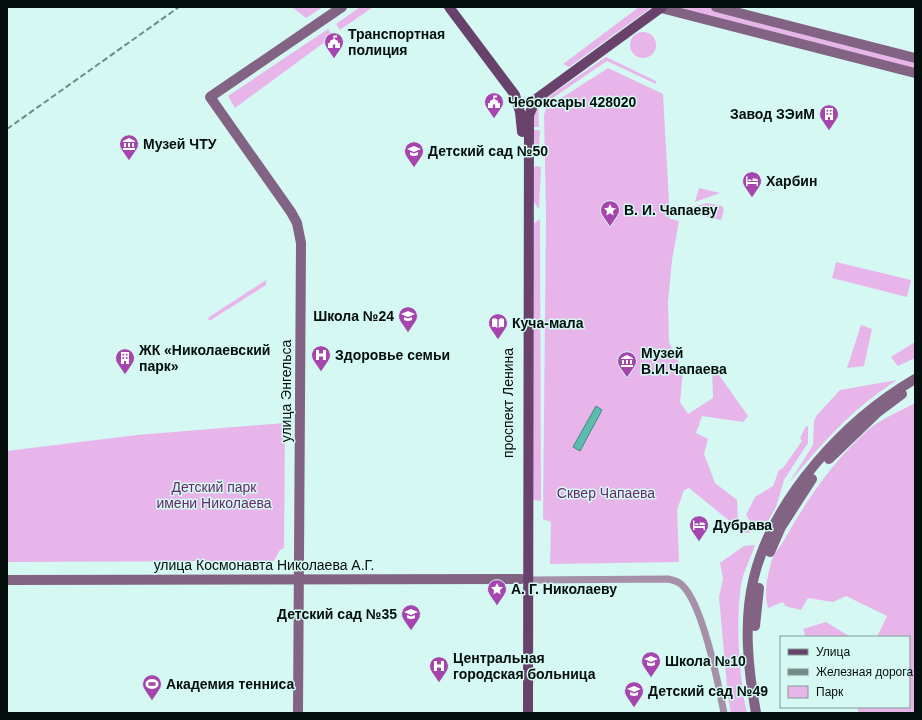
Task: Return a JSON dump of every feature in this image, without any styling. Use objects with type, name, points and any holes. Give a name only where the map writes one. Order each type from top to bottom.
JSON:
[{"type":"main road","name":"проспект Ленина","points":[[449,7],[515,95],[522,124],[525,580],[528,713]]},
{"type":"main road","points":[[515,95],[525,100],[536,99],[662,7]]},
{"type":"main road","name":"проспект Ленина","points":[[521,713],[525,580],[528,130],[531,109],[536,99]]},
{"type":"street","name":"улица Энгельса","points":[[298,713],[299,231],[291,212],[210,97],[342,7]]},
{"type":"street","points":[[662,7],[915,73]]},
{"type":"street","points":[[716,7],[915,58]]},
{"type":"street","points":[[848,56],[852,42]]},
{"type":"street","points":[[756,713],[749,663],[750,604],[754,576],[770,535],[793,493],[838,440],[881,401],[915,379]]},
{"type":"street","points":[[763,713],[755,659],[758,595],[765,565],[781,526],[808,485],[843,444],[878,412],[915,386]]},
{"type":"street","name":"улица Космонавта Николаева А.Г.","points":[[7,580],[668,579],[681,584],[694,606],[706,637],[724,713]]},
{"type":"green space","points":[[292,7],[323,7],[306,18]]},
{"type":"green space","points":[[360,7],[373,7],[340,30],[336,24]]},
{"type":"green space","points":[[639,7],[652,7],[569,67],[563,64]]},
{"type":"green space","points":[[675,7],[706,7],[915,60],[915,70]]},
{"type":"green space","points":[[328,29],[333,36],[235,108],[228,96]]},
{"type":"green space","points":[[643,32],[652,36],[656,45],[652,54],[643,58],[634,54],[630,45],[634,36]]},
{"type":"green space","points":[[606,57],[656,81],[656,84],[607,61],[544,104],[542,101]]},
{"type":"green space","name":"Сквер Чапаева","points":[[608,68],[663,94],[670,219],[679,221],[672,260],[668,303],[669,342],[683,371],[680,402],[688,414],[713,398],[712,365],[748,416],[743,422],[702,416],[696,433],[708,439],[704,454],[715,483],[737,500],[738,519],[750,531],[749,533],[743,532],[689,488],[684,490],[677,510],[679,562],[550,564],[551,522],[543,519],[546,216],[544,115],[546,108]]},
{"type":"green space","points":[[538,105],[539,127],[532,127],[532,115]]},
{"type":"green space","points":[[532,130],[540,130],[539,147],[535,146]]},
{"type":"green space","points":[[535,166],[541,167],[539,209],[531,198],[531,174]]},
{"type":"green space","points":[[699,188],[720,193],[695,202]]},
{"type":"green space","points":[[707,203],[722,206],[724,210],[721,220],[683,212],[684,209]]},
{"type":"green space","points":[[540,219],[541,501],[533,500],[533,224]]},
{"type":"green space","points":[[836,262],[911,280],[907,297],[832,278]]},
{"type":"green space","points":[[266,280],[266,285],[211,320],[208,320],[209,317]]},
{"type":"green space","points":[[861,325],[872,329],[864,366],[847,368]]},
{"type":"green space","points":[[915,342],[915,358],[898,366],[891,357]]},
{"type":"green space","points":[[897,380],[866,403],[839,427],[789,483],[813,445],[814,421],[817,415],[840,390]]},
{"type":"green space","points":[[915,403],[915,713],[859,713],[857,708],[910,708],[910,636],[877,636],[887,616],[846,596],[833,602],[808,598],[801,610],[785,606],[783,602],[768,608],[766,596],[768,576],[773,557],[811,497],[831,469],[855,442],[873,426]]},
{"type":"green space","name":"Детский парк имени Николаева","points":[[285,423],[284,548],[280,550],[274,561],[7,562],[7,451],[137,435]]},
{"type":"green space","points":[[806,426],[808,427],[808,443],[784,480],[776,507],[764,528],[751,523],[746,515],[755,497],[773,486],[779,470],[783,468],[802,441],[800,438]]},
{"type":"green space","points":[[755,545],[742,580],[738,628],[740,665],[747,713],[731,713],[728,698],[719,597],[723,579],[720,563],[744,546]]},
{"type":"green space","points":[[826,622],[849,636],[806,636],[803,629]]},
{"type":"shaded area","points":[[596,406],[602,410],[580,451],[573,447]]},
{"type":"railway","points":[[7,129],[179,7]]},
{"type":"place","name":"Транспортная полиция","points":[[334,59]]},
{"type":"place","name":"Чебоксары 428020","points":[[494,119]]},
{"type":"place","name":"Завод ЗЭиМ","points":[[829,131]]},
{"type":"place","name":"Музей ЧТУ","points":[[129,161]]},
{"type":"place","name":"Детский сад №50","points":[[414,168]]},
{"type":"place","name":"Харбин","points":[[752,198]]},
{"type":"place","name":"В. И. Чапаеву","points":[[610,227]]},
{"type":"place","name":"Школа №24","points":[[408,333]]},
{"type":"place","name":"Куча-мала","points":[[498,340]]},
{"type":"place","name":"Здоровье семьи","points":[[321,372]]},
{"type":"place","name":"ЖК «Николаевский парк»","points":[[125,375]]},
{"type":"place","name":"Музей В.И.Чапаева","points":[[627,378]]},
{"type":"place","name":"Дубрава","points":[[699,542]]},
{"type":"place","name":"А. Г. Николаеву","points":[[497,606]]},
{"type":"place","name":"Детский сад №35","points":[[411,631]]},
{"type":"place","name":"Школа №10","points":[[651,678]]},
{"type":"place","name":"Центральная городская больница","points":[[439,683]]},
{"type":"place","name":"Академия тенниса","points":[[152,701]]},
{"type":"place","name":"Детский сад №49","points":[[634,708]]}]
